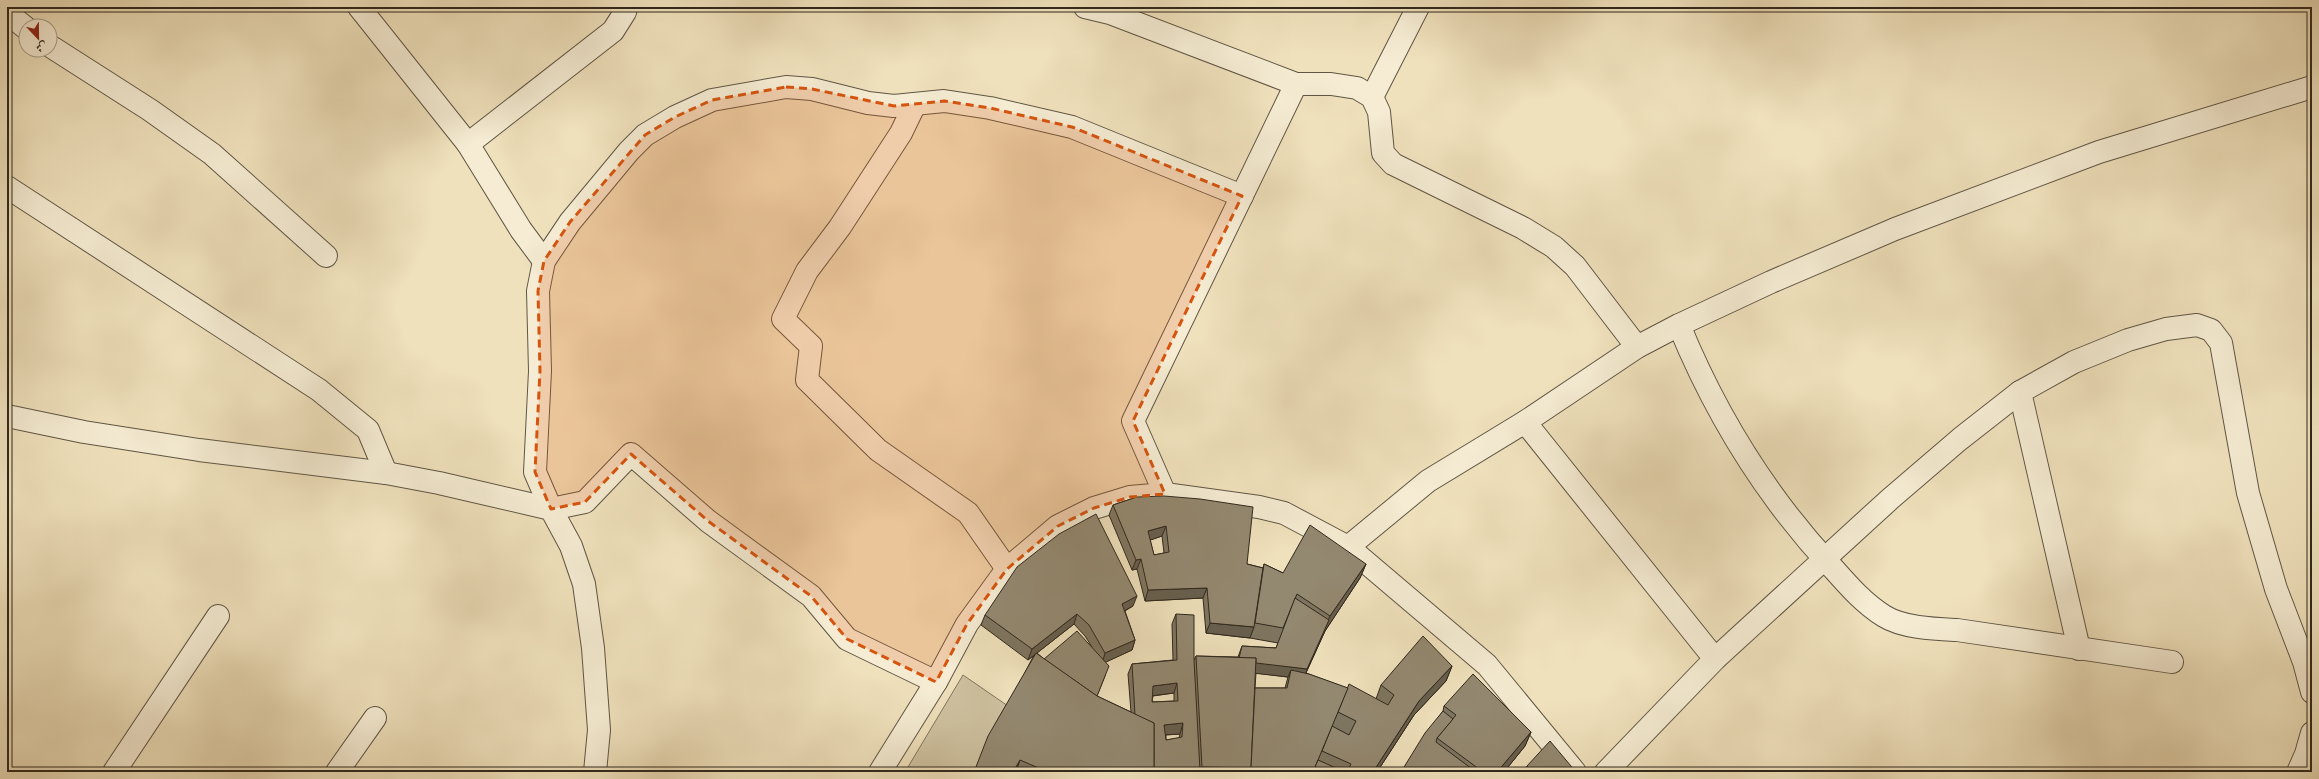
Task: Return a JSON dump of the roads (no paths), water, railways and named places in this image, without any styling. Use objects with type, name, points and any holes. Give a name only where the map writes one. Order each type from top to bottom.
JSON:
[{"type":"street","points":[[359,7],[468,144],[521,230],[544,261]]},
{"type":"street","points":[[468,144],[613,31],[625,12],[626,7]]},
{"type":"street","points":[[1085,7],[1110,13],[1296,84],[1331,84],[1358,88],[1372,97],[1379,112],[1383,152],[1393,164],[1523,228],[1554,247],[1574,266],[1637,347]]},
{"type":"street","points":[[1372,97],[1418,7]]},
{"type":"street","points":[[7,13],[18,22]]},
{"type":"street","points":[[58,51],[150,110],[212,154],[326,256]]},
{"type":"street","points":[[1165,494],[1133,421],[1296,84]]},
{"type":"street","points":[[595,772],[599,730],[593,648],[584,584],[571,546],[551,508],[535,472],[540,371],[538,291],[544,261],[570,222],[645,134],[675,117],[712,100],[786,87],[812,89],[894,106],[944,101],[982,106],[1072,127],[1242,196]]},
{"type":"street","points":[[1348,547],[1428,481],[1525,422],[1637,347],[1679,325],[1771,282],[1910,223],[2099,152],[2312,87]]},
{"type":"street","points":[[915,104],[901,133],[840,227],[807,271],[783,319],[812,346],[807,380],[878,450],[968,513],[1008,569]]},
{"type":"street","points":[[7,187],[132,266],[330,398],[368,430],[386,473]]},
{"type":"street","points":[[1679,325],[1696,366],[1719,411],[1784,513],[1859,597],[1885,617],[1922,628],[1957,630],[2172,662]]},
{"type":"street","points":[[1606,772],[1715,659],[1890,499],[2020,392],[2074,362],[2128,340],[2166,329],[2197,326],[2211,330],[2221,343],[2226,364],[2248,493],[2276,589],[2304,662],[2312,692]]},
{"type":"street","points":[[2020,392],[2079,649]]},
{"type":"street","points":[[7,416],[84,432],[199,450],[386,473],[551,508],[585,502],[632,454],[708,521],[811,596],[847,639],[936,682]]},
{"type":"street","points":[[1525,422],[1715,659]]},
{"type":"street","points":[[880,772],[936,682],[967,624],[1008,569],[1058,526],[1094,508],[1130,497],[1165,494],[1259,507],[1284,513],[1348,547],[1487,665],[1575,772]]},
{"type":"street","points":[[114,772],[218,616]]},
{"type":"street","points":[[337,772],[375,718]]},
{"type":"street","points":[[2298,772],[2306,754],[2312,733]]}]
